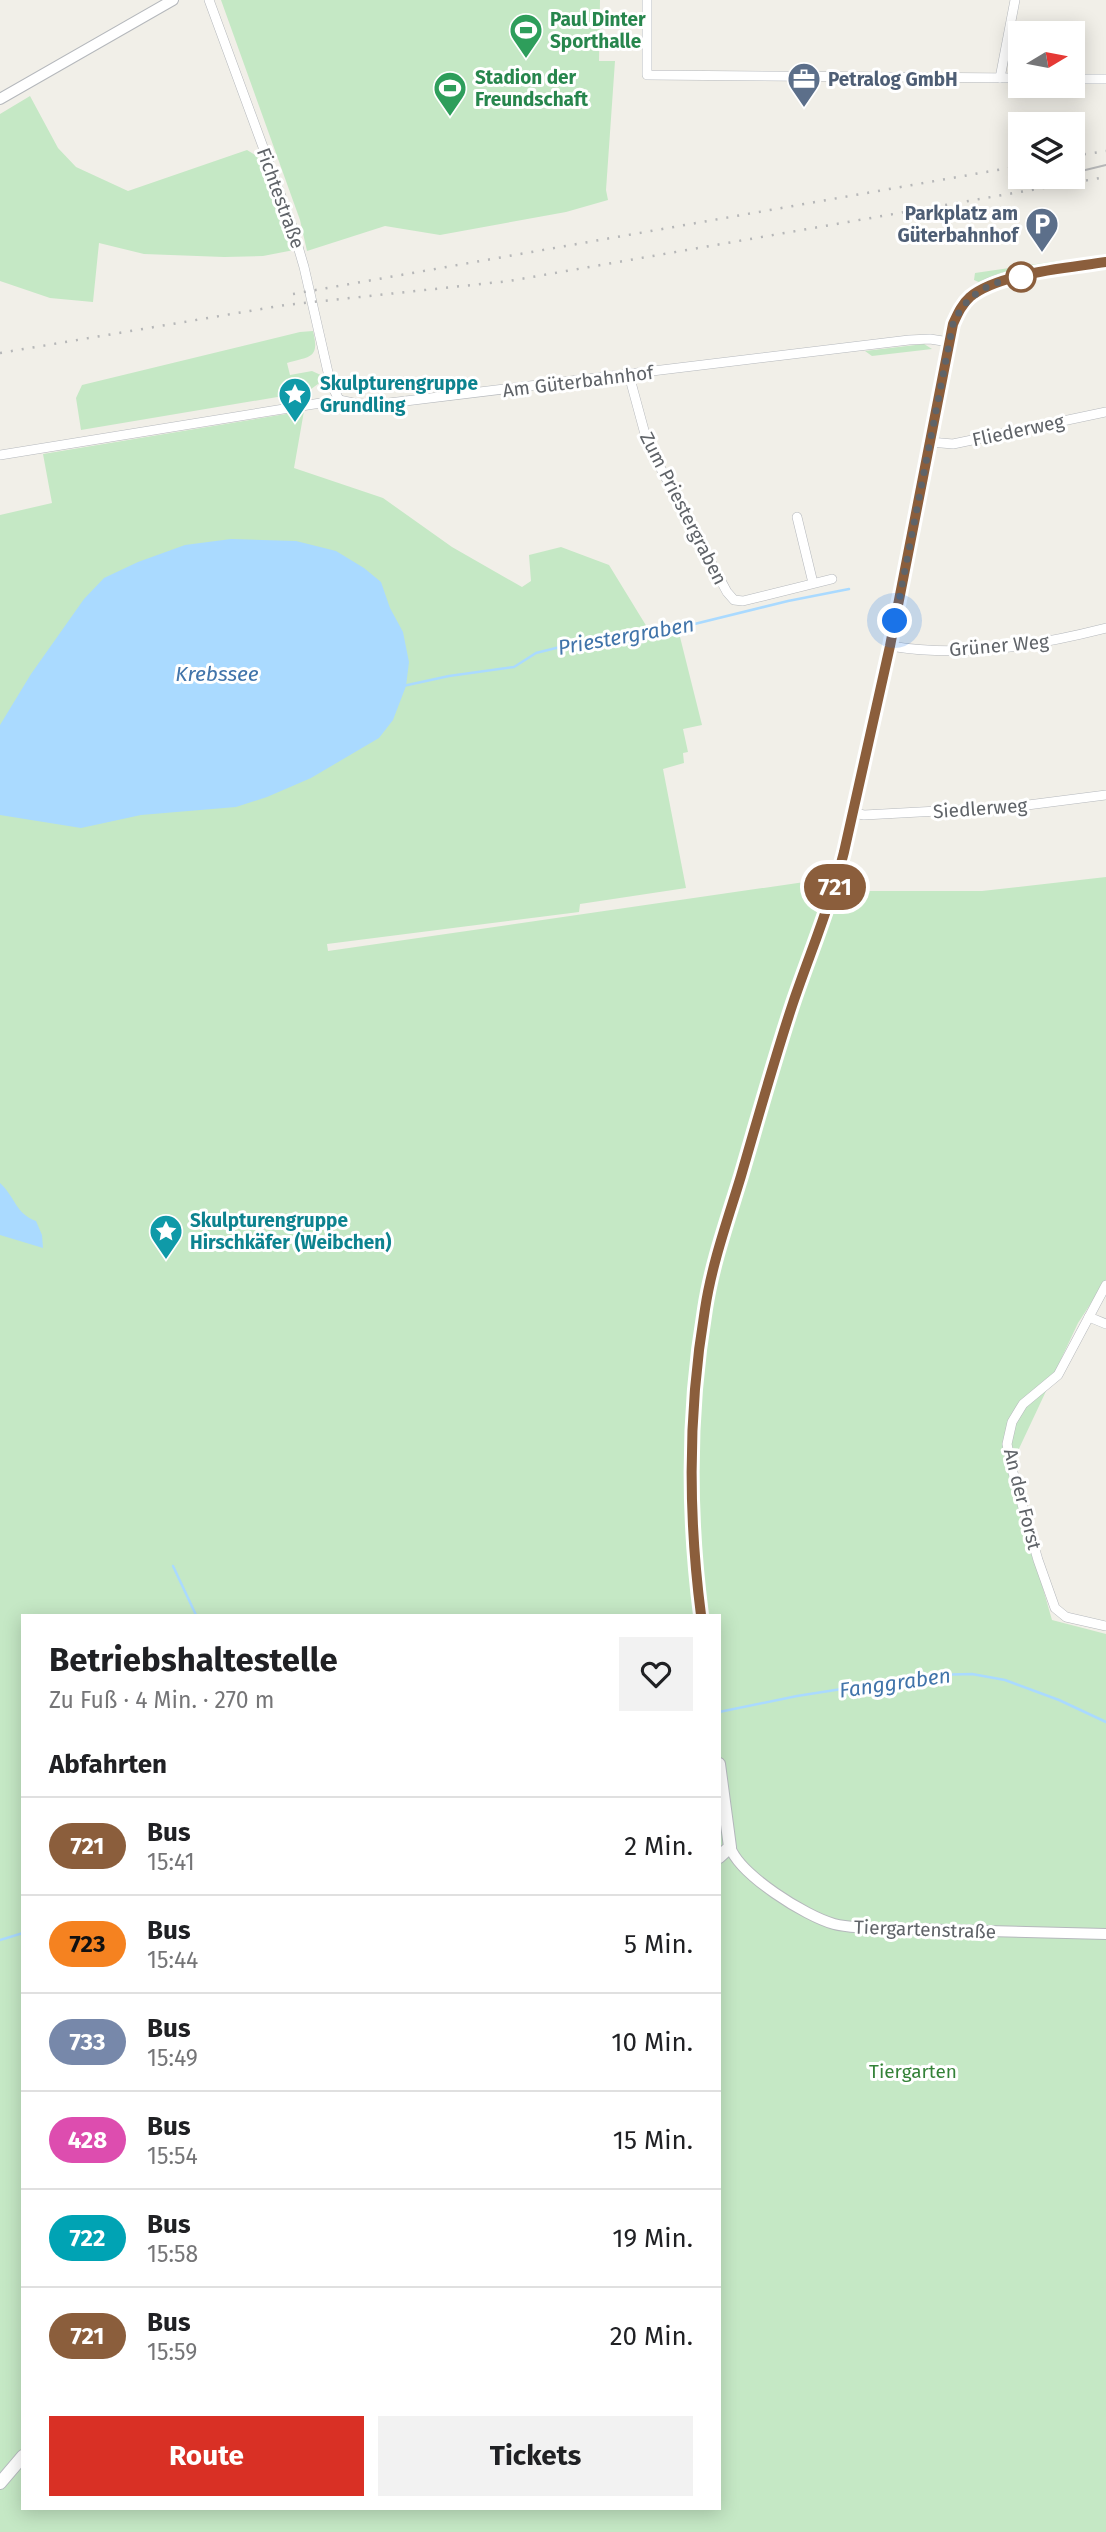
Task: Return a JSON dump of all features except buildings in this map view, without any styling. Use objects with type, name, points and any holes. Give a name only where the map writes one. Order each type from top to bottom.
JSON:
[{"type":"main road","points":[[701,1614],[691,1502],[692,1447],[705,1309],[715,1265],[760,1111],[793,1004],[836,883],[854,813],[890,646],[953,324],[970,297],[984,287],[1015,278],[1106,262]]},
{"type":"main road","points":[[721,1779],[730,1847],[721,1855]]},
{"type":"main road","points":[[0,2483],[21,2458]]},
{"type":"street","points":[[0,99],[173,0]]},
{"type":"street","name":"Fichtestraße","points":[[209,0],[300,251],[330,381],[339,400]]},
{"type":"street","points":[[647,0],[647,75],[1008,78]]},
{"type":"street","points":[[1000,78],[1015,0]]},
{"type":"street","points":[[1085,79],[1106,79]]},
{"type":"street","name":"Am Güterbahnhof","points":[[0,455],[339,400],[358,404],[389,403],[909,340],[930,338],[949,342]]},
{"type":"street","name":"Zum Priestergraben","points":[[629,375],[652,452],[727,592],[734,600],[743,601],[832,579]]},
{"type":"street","name":"Fliederweg","points":[[930,442],[953,444],[1106,412]]},
{"type":"street","points":[[797,517],[813,583]]},
{"type":"street","name":"Grüner Weg","points":[[890,646],[951,651],[1007,648],[1106,628]]},
{"type":"street","name":"Siedlerweg","points":[[854,813],[1012,807],[1106,795]]},
{"type":"street","name":"An der Forst","points":[[1106,1284],[1058,1375],[1023,1404],[1017,1413],[1007,1444],[1045,1582],[1055,1608],[1066,1617],[1106,1626]]},
{"type":"street","points":[[1089,1317],[1106,1324]]},
{"type":"street","name":"Tiergartenstraße","points":[[730,1847],[734,1857],[748,1873],[791,1902],[832,1924],[867,1928],[1106,1934]]},
{"type":"green space","name":"Stadion der Freundschaft","points":[[221,0],[600,0],[599,61],[615,61],[606,190],[608,200],[566,212],[440,235],[385,226],[307,251],[300,220]]},
{"type":"green space","points":[[30,96],[58,148],[76,167],[128,191],[247,150],[257,156],[294,250],[263,256],[224,257],[144,254],[99,243],[93,302],[50,298],[0,281],[0,114]]},
{"type":"green space","points":[[1064,260],[1084,261],[981,283],[974,280],[975,273]]},
{"type":"green space","points":[[313,331],[314,352],[287,363],[290,375],[312,371],[323,376],[322,381],[307,392],[81,430],[76,398],[82,385]]},
{"type":"green space","points":[[924,344],[932,349],[872,356],[865,351]]},
{"type":"green space","name":"Tiergarten","points":[[304,411],[294,468],[383,498],[452,547],[522,587],[531,581],[529,555],[561,547],[609,565],[650,632],[668,638],[679,633],[702,725],[683,729],[688,752],[683,753],[684,763],[663,769],[686,888],[580,904],[579,912],[327,944],[328,951],[825,879],[823,887],[850,891],[982,891],[1106,877],[1106,1280],[1078,1323],[1009,1470],[1052,1620],[1106,1634],[1106,2532],[0,2532],[0,515],[52,503],[43,454]]},
{"type":"water","name":"Krebssee","points":[[231,539],[296,541],[336,551],[381,582],[390,608],[403,632],[409,662],[406,686],[393,720],[379,738],[311,778],[236,807],[141,815],[81,828],[0,815],[0,725],[31,674],[84,599],[104,578],[138,562],[185,545]]},
{"type":"water","points":[[0,1183],[24,1214],[36,1221],[42,1235],[43,1248],[0,1235]]},
{"type":"waterway","name":"Priestergraben","points":[[403,686],[514,667],[536,653],[560,647],[662,632],[849,589]]},
{"type":"waterway","points":[[173,1566],[196,1614]]},
{"type":"waterway","name":"Fanggraben","points":[[721,1712],[797,1696],[931,1675],[972,1674],[1005,1680],[1059,1700],[1106,1722]]},
{"type":"waterway","name":"Fanggraben","points":[[0,1940],[21,1934]]},
{"type":"tram line","points":[[1085,170],[1106,165]]},
{"type":"railway","points":[[1085,154],[1106,151]]},
{"type":"railway","points":[[293,294],[1008,168]]},
{"type":"railway","points":[[0,353],[285,305],[509,281],[1106,177]]},
{"type":"bus line","name":"721","points":[[701,1614],[691,1502],[692,1447],[705,1309],[724,1231],[760,1111],[793,1004],[836,883],[854,813],[890,646],[953,324],[970,297],[996,282],[1106,262]]},
{"type":"place","name":"Paul Dinter Sporthalle","points":[[526,60]]},
{"type":"place","name":"Petralog GmbH","points":[[804,109]]},
{"type":"place","name":"Stadion der Freundschaft","points":[[450,118]]},
{"type":"place","name":"Parkplatz am Güterbahnhof","points":[[1042,254]]},
{"type":"place","name":"Skulpturengruppe Grundling","points":[[295,424]]},
{"type":"place","name":"Skulpturengruppe Hirschkäfer (Weibchen)","points":[[166,1261]]},
{"type":"route","points":[[895,621],[953,324],[970,297],[984,287],[1021,277]]}]
